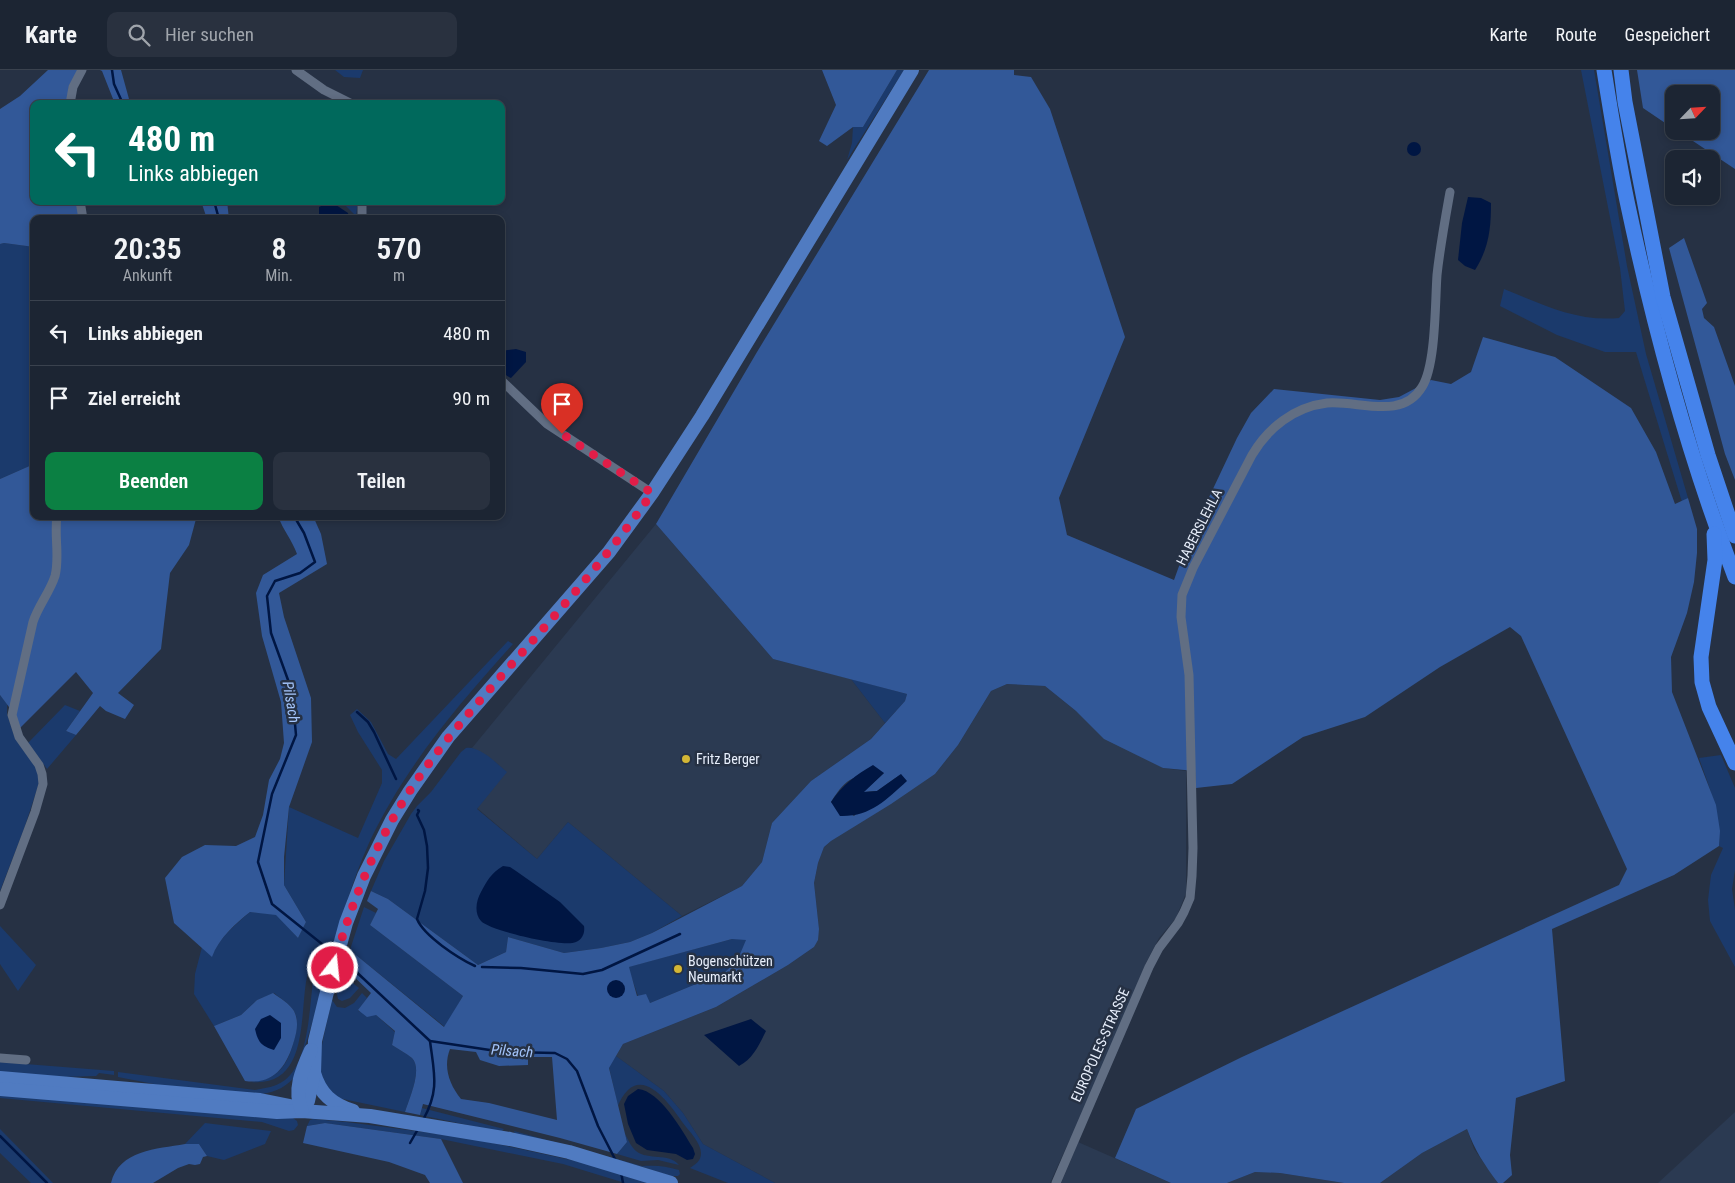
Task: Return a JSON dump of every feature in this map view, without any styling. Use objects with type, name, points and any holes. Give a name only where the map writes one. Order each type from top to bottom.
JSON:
[{"type":"highway","points":[[1604,70],[1626,199],[1649,301],[1690,450],[1735,577]]},
{"type":"highway","points":[[1621,70],[1627,112],[1663,297],[1708,455],[1735,536]]},
{"type":"highway","points":[[1713,517],[1715,560],[1702,643],[1702,682],[1709,707],[1735,762]]},
{"type":"main road","points":[[302,1111],[298,1098],[300,1080],[315,1041],[333,968],[355,898],[378,846],[410,791],[461,721],[609,552],[652,493],[702,416],[912,70]]},
{"type":"main road","points":[[302,1111],[308,1101],[314,1073],[315,1041]]},
{"type":"main road","points":[[314,1073],[318,1086],[328,1099],[342,1107],[370,1116]]},
{"type":"main road","points":[[0,1078],[260,1100],[292,1106],[302,1111]]},
{"type":"main road","points":[[260,1100],[284,1093],[300,1080]]},
{"type":"main road","points":[[0,1089],[277,1112],[302,1111],[370,1116],[540,1146],[610,1164],[671,1183]]},
{"type":"street","points":[[71,100],[73,87],[82,70]]},
{"type":"street","points":[[296,70],[324,90],[344,100]]},
{"type":"street","name":"HABERSLEHLA","points":[[1178,923],[1190,898],[1193,848],[1189,675],[1181,617],[1182,595],[1186,584],[1252,455],[1260,441],[1270,430],[1298,411],[1310,407],[1338,403],[1382,407],[1393,406],[1410,399],[1419,391],[1427,376],[1430,364],[1440,245],[1450,192]]},
{"type":"street","points":[[505,384],[548,424],[652,493]]},
{"type":"street","points":[[0,905],[32,820],[43,784],[39,765],[19,737],[12,715],[36,612],[54,577],[56,568],[57,520]]},
{"type":"street","name":"EUROPOLES-STRASSE","points":[[1056,1183],[1149,967],[1158,948],[1178,923]]},
{"type":"street","points":[[0,1058],[26,1060]]},
{"type":"shaded area","points":[[48,70],[78,70],[69,86],[67,100],[30,100],[30,205],[77,205],[79,215],[30,215],[30,246],[0,244],[0,109],[20,96]]},
{"type":"shaded area","points":[[100,70],[121,70],[130,100],[113,100]]},
{"type":"shaded area","points":[[335,70],[363,70],[360,78],[344,77]]},
{"type":"shaded area","points":[[822,70],[897,70],[863,127],[853,127],[827,146],[819,141],[836,105]]},
{"type":"shaded area","points":[[897,70],[904,70],[847,160],[852,143],[853,127],[863,127]]},
{"type":"shaded area","points":[[929,70],[1014,70],[1014,75],[1031,77],[1050,109],[1125,337],[1059,498],[1067,535],[1174,580],[1187,544],[1237,438],[1251,413],[1274,389],[1380,400],[1399,397],[1431,380],[1451,384],[1471,372],[1483,337],[1555,357],[1631,408],[1656,452],[1675,504],[1688,498],[1697,529],[1694,582],[1687,613],[1671,657],[1672,692],[1716,805],[1720,831],[1719,846],[1674,875],[1552,929],[1565,1081],[1516,1098],[1510,1155],[1512,1175],[1503,1183],[1498,1183],[1480,1157],[1467,1129],[1422,1153],[1380,1183],[1344,1183],[1280,1173],[1255,1172],[1227,1183],[1171,1183],[1115,1158],[1136,1109],[1242,1057],[1619,885],[1627,869],[1521,636],[1510,627],[1440,667],[1365,717],[1303,737],[1232,784],[1196,788],[1195,771],[1163,768],[1104,739],[1076,711],[1045,686],[1007,684],[991,691],[958,745],[935,774],[824,847],[814,883],[819,929],[818,940],[814,947],[788,965],[716,1007],[623,1044],[609,1068],[627,1142],[617,1154],[423,1104],[420,1115],[405,1112],[416,1076],[415,1063],[410,1056],[392,1045],[395,1031],[376,1015],[367,1017],[358,1010],[371,993],[347,970],[356,955],[444,1027],[463,996],[370,925],[378,909],[367,901],[371,891],[388,899],[478,965],[506,952],[508,937],[564,953],[630,942],[652,933],[742,886],[762,862],[772,823],[811,781],[871,739],[905,701],[907,694],[773,659],[656,524],[757,352]],"holes":[[[884,773],[863,792],[877,791],[901,774],[854,816],[831,802],[842,786],[853,778]],[[732,939],[746,940],[737,961],[725,972],[650,1003],[646,994],[637,996],[629,967]],[[450,1049],[476,1052],[480,1060],[499,1066],[528,1065],[528,1057],[552,1057],[557,1120],[489,1103],[461,1099],[448,1075]]]},
{"type":"shaded area","points":[[1581,70],[1594,70],[1627,266],[1646,354],[1688,498],[1682,502],[1636,352],[1605,352],[1557,335],[1500,306],[1504,289],[1574,315],[1604,319],[1619,318],[1625,311],[1620,268]]},
{"type":"shaded area","points":[[1637,70],[1735,70],[1735,169],[1720,159],[1720,150],[1706,150],[1692,140],[1720,140],[1720,85],[1665,85],[1665,123],[1643,108]]},
{"type":"shaded area","points":[[1414,142],[1419,144],[1421,149],[1419,154],[1414,156],[1409,154],[1407,149],[1409,144]]},
{"type":"shaded area","points":[[1468,197],[1481,198],[1491,203],[1488,238],[1480,262],[1475,270],[1465,266],[1458,260],[1462,223]]},
{"type":"shaded area","points":[[202,205],[227,205],[229,215],[206,215]]},
{"type":"shaded area","points":[[336,205],[348,215],[319,215],[319,207]]},
{"type":"shaded area","points":[[345,205],[357,205],[355,215]]},
{"type":"shaded area","points":[[1684,238],[1707,303],[1702,309],[1704,318],[1714,327],[1735,386],[1735,480],[1725,454],[1669,248]]},
{"type":"shaded area","points":[[0,244],[30,246],[30,466],[0,479]]},
{"type":"shaded area","points":[[516,349],[526,352],[526,362],[511,378],[505,374],[505,350]]},
{"type":"shaded area","points":[[30,466],[30,520],[196,520],[189,545],[170,573],[161,649],[118,693],[134,705],[125,719],[106,711],[100,706],[76,735],[66,731],[93,693],[76,672],[19,729],[15,715],[0,695],[0,479]]},
{"type":"shaded area","points":[[280,520],[315,520],[321,534],[327,564],[279,593],[284,617],[311,698],[312,742],[289,807],[284,857],[284,885],[306,922],[298,938],[276,915],[250,912],[223,938],[212,957],[174,923],[165,878],[182,857],[205,845],[236,846],[255,837],[263,815],[269,780],[280,759],[284,743],[281,702],[262,636],[256,593],[263,575],[297,554]]},
{"type":"shaded area","points":[[656,524],[773,659],[851,679],[885,723],[871,739],[811,781],[772,823],[762,862],[742,886],[682,916],[568,822],[537,859],[477,808],[506,772],[495,762],[472,748]]},
{"type":"shaded area","points":[[508,641],[513,644],[433,738],[383,815],[357,872],[328,961],[316,959],[311,963],[306,982],[301,1032],[291,1063],[282,1074],[269,1081],[251,1082],[268,1078],[285,1064],[292,1049],[296,1033],[296,1014],[290,1006],[274,993],[257,1000],[241,1015],[214,1026],[194,994],[195,974],[202,947],[212,956],[223,937],[250,912],[276,914],[298,938],[306,922],[284,885],[289,807],[358,838],[382,783],[382,770],[358,732],[350,715],[357,709],[371,722],[388,754],[396,759]]},
{"type":"shaded area","points":[[851,679],[907,694],[905,701],[885,723]]},
{"type":"shaded area","points":[[1007,684],[1045,686],[1076,711],[1163,768],[1186,771],[1186,893],[1176,918],[1159,938],[1146,963],[1117,1035],[1123,1038],[1078,1142],[1171,1183],[1061,1183],[1078,1143],[1070,1139],[1050,1183],[775,1183],[703,1144],[683,1113],[664,1091],[616,1056],[623,1044],[716,1007],[788,965],[814,947],[819,929],[814,883],[824,847],[935,774],[958,745],[991,691]]},
{"type":"shaded area","points":[[0,695],[7,704],[7,714],[14,735],[36,765],[40,780],[24,829],[0,891]]},
{"type":"shaded area","points":[[65,705],[80,711],[66,731],[76,735],[47,769],[28,743]]},
{"type":"shaded area","points":[[466,748],[482,752],[507,772],[477,809],[537,859],[568,822],[682,916],[652,933],[630,942],[564,953],[508,937],[506,952],[478,965],[388,899],[371,891],[384,861],[411,814]]},
{"type":"shaded area","points":[[1721,755],[1735,788],[1735,870],[1732,889],[1735,910],[1735,967],[1710,921],[1708,900],[1711,875],[1723,848],[1719,846],[1716,812],[1699,758]]},
{"type":"shaded area","points":[[873,765],[884,773],[864,792],[877,791],[901,774],[907,781],[877,806],[860,814],[840,816],[831,802],[850,781]]},
{"type":"shaded area","points":[[503,866],[510,867],[560,902],[584,926],[582,937],[576,942],[569,943],[543,941],[512,934],[481,921],[477,911],[479,896],[495,871]]},
{"type":"shaded area","points":[[364,907],[376,913],[370,925],[463,996],[445,1027],[356,955],[347,970],[344,968]]},
{"type":"shaded area","points":[[0,926],[36,965],[18,991],[0,964]]},
{"type":"shaded area","name":"Bogenschützen Neumarkt","points":[[732,939],[747,939],[737,961],[725,972],[650,1003],[638,996],[628,967]]},
{"type":"shaded area","points":[[318,964],[327,966],[316,1011],[296,1075],[281,1088],[262,1094],[169,1087],[118,1077],[118,1072],[255,1090],[282,1082],[292,1072],[298,1062],[306,1038],[314,972]]},
{"type":"shaded area","points":[[342,974],[359,988],[350,998],[342,1001],[338,999],[337,994]]},
{"type":"shaded area","points":[[616,980],[624,985],[625,989],[620,997],[616,998],[608,993],[607,989],[612,981]]},
{"type":"shaded area","points":[[273,993],[294,1011],[297,1018],[297,1026],[294,1041],[283,1066],[278,1072],[264,1080],[245,1081],[214,1026],[241,1015],[257,1000]]},
{"type":"shaded area","points":[[362,993],[367,998],[358,1011],[376,1015],[395,1032],[392,1045],[410,1056],[415,1063],[416,1076],[405,1112],[338,1098],[322,1081],[320,1070],[321,1050],[332,1000],[337,1007],[345,1008],[354,1003]]},
{"type":"shaded area","points":[[270,1015],[281,1023],[281,1038],[274,1050],[261,1043],[255,1029],[261,1019]]},
{"type":"shaded area","points":[[751,1019],[766,1031],[752,1056],[739,1066],[704,1035]]},
{"type":"shaded area","points":[[616,1056],[664,1091],[683,1113],[703,1144],[775,1183],[728,1183],[690,1168],[700,1158],[699,1145],[673,1109],[659,1094],[652,1088],[636,1085],[626,1092],[618,1106],[609,1067]]},
{"type":"shaded area","points":[[0,1062],[114,1071],[114,1075],[99,1073],[96,1076],[63,1077],[0,1072]]},
{"type":"shaded area","points":[[638,1089],[646,1091],[670,1112],[693,1148],[695,1154],[693,1159],[687,1160],[676,1154],[647,1150],[636,1143],[628,1124],[624,1104],[628,1096]]},
{"type":"shaded area","points":[[0,1093],[293,1118],[297,1121],[298,1125],[294,1130],[289,1131],[262,1122],[0,1098]]},
{"type":"shaded area","points":[[422,1108],[504,1129],[501,1132],[420,1115]]},
{"type":"shaded area","points":[[1735,1112],[1735,1183],[1658,1183]]},
{"type":"shaded area","points":[[310,1120],[470,1138],[589,1164],[653,1183],[625,1183],[563,1164],[441,1139],[325,1123],[307,1126]]},
{"type":"shaded area","points":[[205,1123],[271,1131],[265,1144],[224,1160],[207,1156],[199,1144],[185,1144]]},
{"type":"shaded area","points":[[325,1123],[441,1139],[463,1183],[430,1183],[425,1175],[389,1162],[303,1143],[307,1126]]},
{"type":"shaded area","points":[[0,1129],[53,1183],[31,1183],[0,1153]]},
{"type":"shaded area","points":[[1467,1129],[1474,1149],[1498,1183],[1380,1183],[1422,1153]]},
{"type":"shaded area","points":[[514,1131],[642,1166],[661,1166],[679,1170],[680,1174],[678,1176],[670,1176],[640,1166],[515,1134]]},
{"type":"shaded area","points":[[625,1134],[631,1145],[641,1154],[664,1157],[675,1161],[679,1165],[658,1160],[641,1161],[617,1154],[627,1142]]},
{"type":"shaded area","points":[[185,1144],[199,1144],[207,1156],[203,1157],[200,1164],[189,1164],[178,1168],[153,1183],[111,1183],[115,1172],[131,1157],[151,1150]]},
{"type":"shaded area","points":[[1255,1172],[1280,1173],[1344,1183],[1227,1183]]},
{"type":"waterway","name":"Pilsach","points":[[112,70],[114,84],[121,100]]},
{"type":"waterway","name":"Pilsach","points":[[215,205],[218,215]]},
{"type":"waterway","name":"Pilsach","points":[[296,520],[304,533],[315,562],[300,573],[275,581],[267,596],[271,633],[292,691],[296,735],[272,794],[258,862],[272,904],[327,948]]},
{"type":"waterway","points":[[357,712],[368,722],[374,732],[396,779]]},
{"type":"waterway","points":[[418,810],[417,815],[424,830],[427,846],[428,868],[425,891],[417,919],[434,939],[460,958],[475,966]]},
{"type":"waterway","points":[[482,967],[521,968],[583,974],[602,970],[680,934]]},
{"type":"waterway","name":"Pilsach","points":[[350,966],[430,1041],[503,1052],[555,1053],[567,1059],[577,1071],[598,1126],[616,1161]]},
{"type":"waterway","points":[[423,1120],[432,1100],[434,1090],[430,1041]]},
{"type":"waterway","points":[[410,1143],[418,1129]]},
{"type":"waterway","points":[[0,1136],[47,1183]]},
{"type":"waterway","name":"Pilsach","points":[[621,1172],[623,1183]]},
{"type":"place","name":"Fritz Berger","points":[[686,759]]},
{"type":"place","name":"Bogenschützen Neumarkt","points":[[678,969]]},
{"type":"route","points":[[333,968],[346,923],[364,876],[392,820],[410,791],[461,721],[609,552],[652,493],[562,434]]}]
